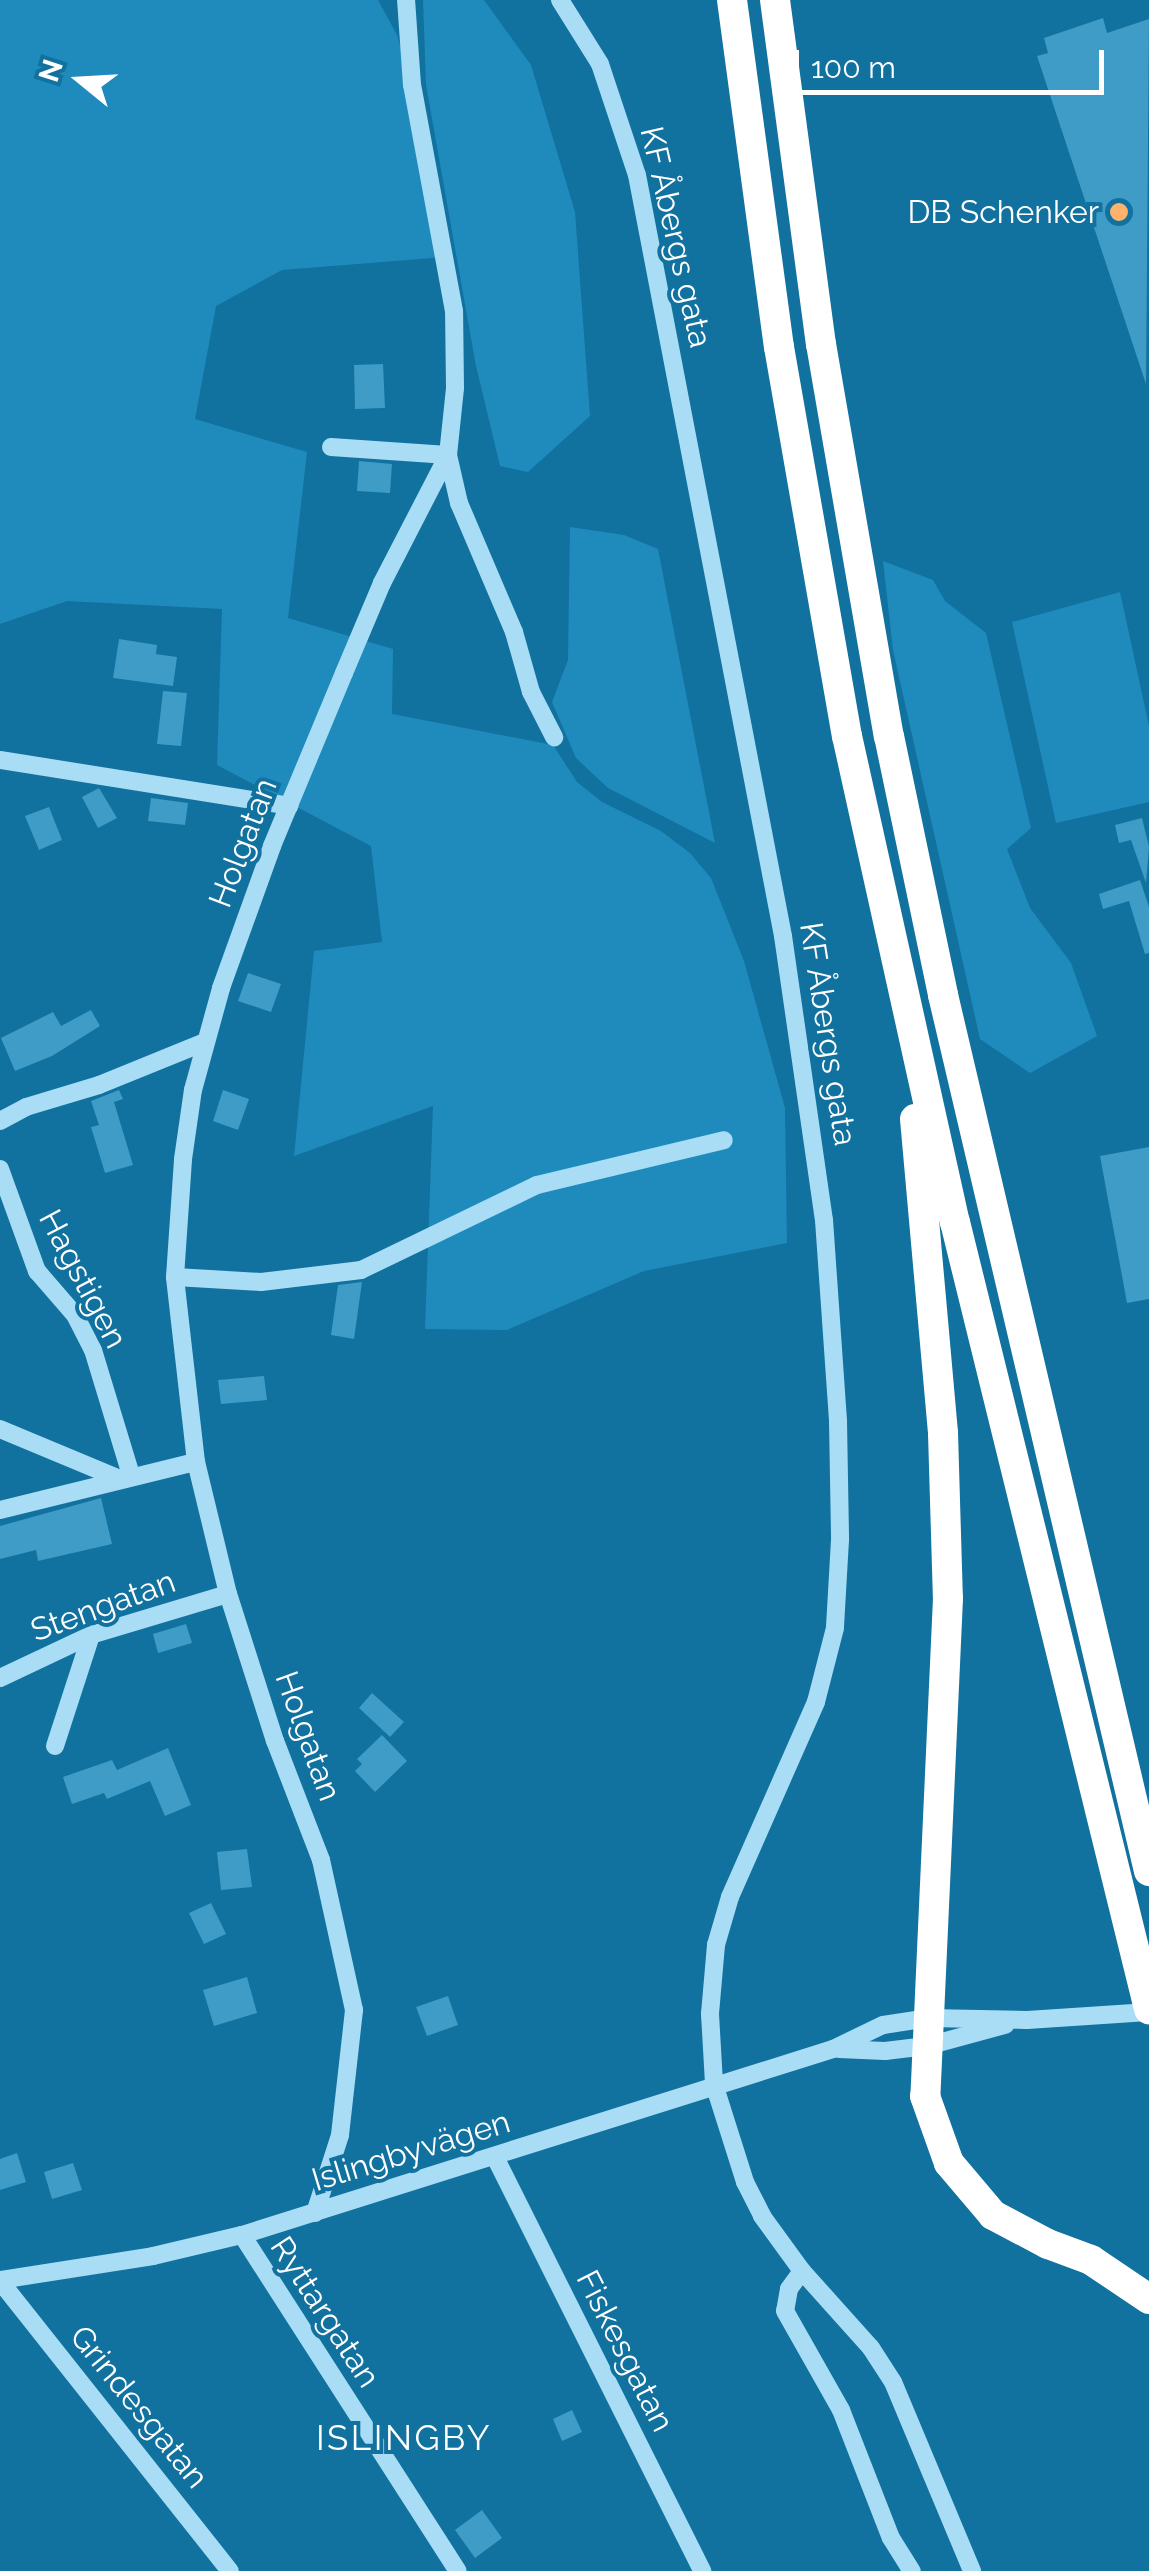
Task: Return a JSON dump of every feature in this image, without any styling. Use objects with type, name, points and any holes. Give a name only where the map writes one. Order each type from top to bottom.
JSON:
[{"type":"highway","points":[[732,0],[779,347],[821,603],[904,1008],[1149,2010]]},
{"type":"highway","points":[[775,0],[821,344],[889,736],[944,995],[1149,1871]]},
{"type":"highway","points":[[904,1008],[944,1433],[948,1598],[925,2096],[936,2136],[976,2200],[1016,2229],[1091,2260],[1149,2299]]},
{"type":"street","name":"Holgatan","points":[[406,0],[412,85],[454,311],[455,388],[448,455],[459,504],[514,632],[531,692],[554,738]]},
{"type":"street","name":"KF Åbergs gata","points":[[560,0],[600,64],[637,175],[783,936],[824,1220],[838,1421],[840,1540],[835,1628],[816,1702],[730,1898],[716,1945],[710,2014],[714,2084],[745,2182],[762,2216],[802,2270],[870,2348],[893,2382],[972,2571]]},
{"type":"street","points":[[331,447],[448,455]]},
{"type":"street","name":"Holgatan","points":[[315,2213],[340,2134],[354,2010],[321,1860],[275,1741],[228,1594],[196,1462],[175,1277],[183,1159],[205,1042],[289,806],[382,583],[448,455]]},
{"type":"street","points":[[0,760],[289,806]]},
{"type":"street","points":[[0,1121],[26,1107],[99,1084],[205,1042]]},
{"type":"street","points":[[175,1277],[261,1282],[361,1270],[537,1185],[724,1140]]},
{"type":"street","name":"Hagstigen","points":[[0,1169],[38,1271],[75,1315],[93,1350],[125,1477]]},
{"type":"street","points":[[0,1429],[125,1477]]},
{"type":"street","points":[[0,1510],[196,1462]]},
{"type":"street","name":"Stengatan","points":[[0,1678],[92,1635],[228,1594]]},
{"type":"street","points":[[55,1746],[92,1635]]},
{"type":"street","name":"Islingbyvägen","points":[[0,2280],[153,2256],[242,2236],[833,2049],[883,2026],[928,2032],[1149,2010]]},
{"type":"street","name":"Islingbyvägen","points":[[833,2049],[885,2051],[928,2032],[1026,2020]]},
{"type":"street","name":"Fiskesgatan","points":[[495,2157],[702,2571]]},
{"type":"street","name":"Ryttargatan","points":[[242,2236],[458,2571]]},
{"type":"street","points":[[802,2270],[789,2289],[784,2311],[840,2410],[892,2538],[912,2571]]},
{"type":"street","name":"Grindesgatan","points":[[0,2280],[230,2571]]},
{"type":"shaded area","points":[[0,0],[378,0],[397,35],[412,85],[445,257],[282,270],[216,306],[195,419],[307,452],[288,618],[393,649],[392,714],[553,745],[577,782],[602,802],[661,831],[690,853],[711,878],[744,961],[785,1108],[787,1243],[644,1271],[507,1330],[425,1329],[433,1106],[294,1156],[314,951],[382,942],[371,846],[217,765],[222,609],[67,601],[0,624]]},
{"type":"shaded area","points":[[423,0],[484,0],[531,65],[575,212],[590,416],[528,472],[500,466],[476,366],[426,85]]},
{"type":"shaded area","points":[[570,527],[624,535],[658,549],[715,843],[608,788],[576,758],[552,702],[568,660]]},
{"type":"shaded area","points":[[883,561],[933,580],[945,601],[986,633],[1031,828],[1007,849],[1030,908],[1071,963],[1097,1036],[1030,1073],[980,1039],[893,650]]},
{"type":"shaded area","points":[[1120,592],[1149,726],[1149,802],[1056,823],[1012,622]]},
{"type":"building","name":"DB Schenker","points":[[1103,18],[1107,33],[1149,19],[1146,384],[1037,56],[1048,53],[1044,38]]},
{"type":"building","points":[[383,364],[385,408],[355,409],[354,365]]},
{"type":"building","points":[[359,461],[392,464],[390,493],[357,491]]},
{"type":"building","points":[[119,639],[157,645],[156,654],[177,657],[173,686],[113,678]]},
{"type":"building","points":[[163,691],[187,693],[181,746],[157,744]]},
{"type":"building","points":[[99,788],[117,818],[98,828],[82,797]]},
{"type":"building","points":[[151,798],[188,803],[185,825],[148,821]]},
{"type":"building","points":[[49,807],[62,840],[39,850],[25,816]]},
{"type":"building","points":[[1142,818],[1149,847],[1146,883],[1131,840],[1119,843],[1115,825]]},
{"type":"building","points":[[1140,880],[1149,907],[1149,953],[1145,954],[1129,901],[1103,909],[1099,894]]},
{"type":"building","points":[[248,973],[281,984],[271,1012],[238,1001]]},
{"type":"building","points":[[91,1010],[100,1026],[52,1056],[15,1071],[1,1038],[53,1012],[61,1026]]},
{"type":"building","points":[[119,1090],[123,1099],[114,1102],[133,1165],[105,1173],[91,1127],[99,1125],[91,1101]]},
{"type":"building","points":[[223,1090],[249,1099],[238,1130],[213,1121]]},
{"type":"building","points":[[1149,1147],[1149,1299],[1127,1303],[1100,1156]]},
{"type":"building","points":[[362,1282],[354,1339],[331,1335],[338,1285]]},
{"type":"building","points":[[264,1376],[267,1400],[221,1404],[218,1380]]},
{"type":"building","points":[[101,1498],[112,1544],[38,1561],[36,1550],[0,1559],[0,1526]]},
{"type":"building","points":[[186,1624],[192,1643],[158,1653],[153,1634]]},
{"type":"building","points":[[372,1693],[404,1722],[390,1737],[359,1708]]},
{"type":"building","points":[[382,1735],[407,1761],[375,1792],[355,1771],[362,1764],[357,1759]]},
{"type":"building","points":[[168,1748],[191,1805],[165,1816],[150,1781],[107,1799],[104,1793],[72,1804],[63,1777],[112,1760],[117,1770]]},
{"type":"building","points":[[247,1849],[252,1887],[221,1890],[217,1852]]},
{"type":"building","points":[[211,1903],[226,1934],[204,1944],[189,1913]]},
{"type":"building","points":[[247,1977],[257,2013],[214,2026],[203,1990]]},
{"type":"building","points":[[448,1996],[458,2025],[427,2036],[416,2007]]},
{"type":"building","points":[[17,2153],[26,2182],[0,2190],[0,2159]]},
{"type":"building","points":[[73,2163],[82,2190],[52,2199],[44,2172]]},
{"type":"building","points":[[572,2410],[582,2432],[562,2441],[553,2419]]},
{"type":"building","points":[[482,2510],[502,2538],[475,2558],[455,2530]]},
{"type":"place","name":"DB Schenker","points":[[1119,212]]},
{"type":"district","name":"ISLINGBY","points":[[404,2438]]}]
